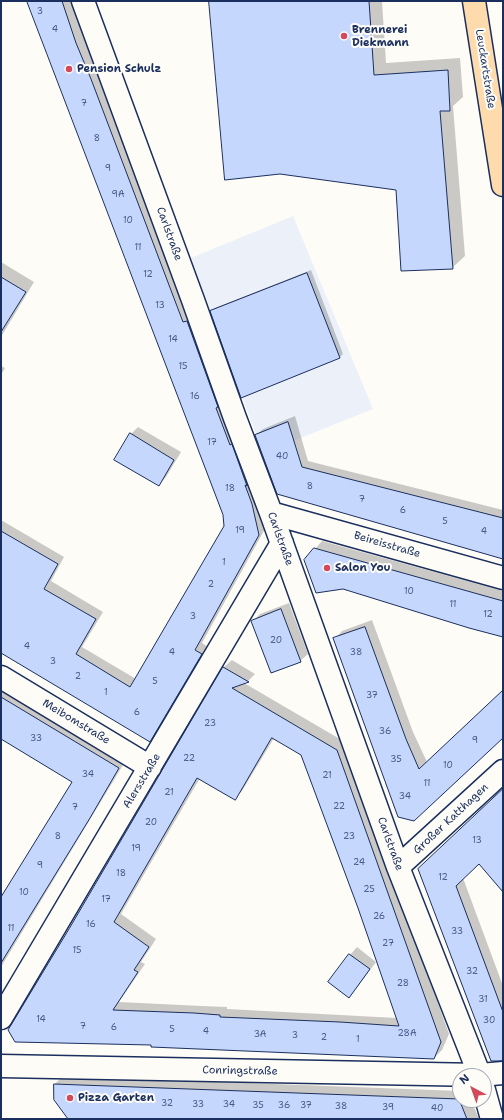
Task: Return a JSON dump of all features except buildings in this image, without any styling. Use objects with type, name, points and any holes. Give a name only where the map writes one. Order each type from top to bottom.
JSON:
[{"type":"main road","name":"Leuckartstraße","points":[[474,1],[503,185]]},
{"type":"street","name":"Carlstraße","points":[[83,1],[190,292],[234,418],[271,512],[398,868],[476,1068]]},
{"type":"street","name":"Beireisstraße","points":[[271,512],[503,578]]},
{"type":"street","name":"Alersstraße","points":[[1,1018],[282,543]]},
{"type":"street","name":"Meibomstraße","points":[[1,677],[150,767]]},
{"type":"street","name":"Großer Katthagen","points":[[398,868],[503,771]]},
{"type":"street","name":"Conringstraße","points":[[1,1066],[452,1079]]},
{"type":"street","name":"Conringstraße","points":[[492,1076],[503,1073]]},
{"type":"street","name":"Carlstraße","points":[[489,1108],[492,1119]]},
{"type":"shaded area","points":[[293,216],[373,409],[263,453],[191,258]]},
{"type":"place","name":"Brennerei Diekmann","points":[[344,36]]},
{"type":"place","name":"Pension Schulz","points":[[69,69]]},
{"type":"place","name":"Salon You","points":[[327,568]]},
{"type":"place","name":"Pizza Garten","points":[[70,1098]]}]
